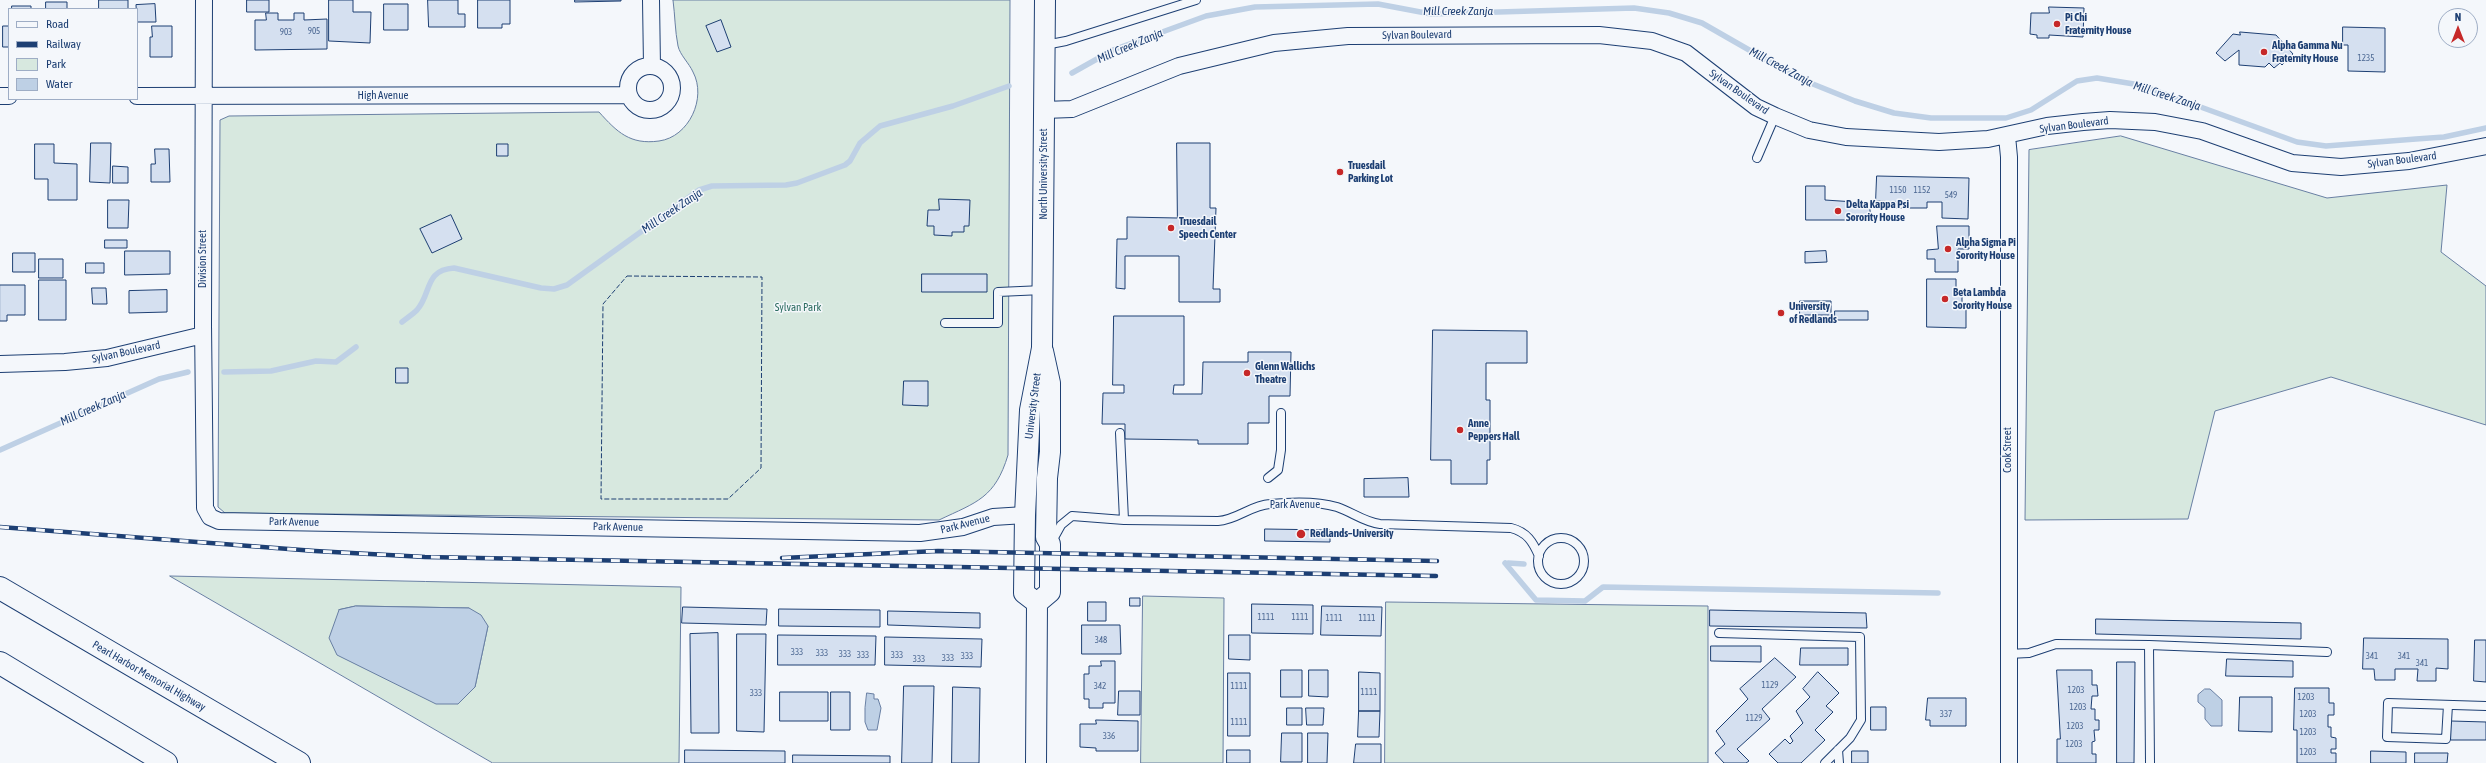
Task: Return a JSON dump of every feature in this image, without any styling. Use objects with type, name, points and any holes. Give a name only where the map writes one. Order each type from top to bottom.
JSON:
[{"type":"highway","name":"Pearl Harbor Memorial Highway","points":[[0,588],[299,763]]},
{"type":"highway","points":[[0,663],[166,763]]},
{"type":"highway","points":[[127,739],[146,763]]},
{"type":"street","name":"Division Street","points":[[204,0],[203,335],[205,508],[210,517]]},
{"type":"street","points":[[651,0],[652,66]]},
{"type":"street","name":"North University Street","points":[[1042,348],[1045,0]]},
{"type":"street","name":"Sylvan Boulevard","points":[[1044,110],[1072,109],[1179,66],[1274,43],[1348,36],[1599,35],[1652,41],[1686,53],[1756,107],[1808,130],[1846,137],[1940,142],[1988,140],[2047,126],[2082,122],[2110,120],[2155,122],[2202,131],[2284,161],[2311,166],[2341,167],[2409,161],[2486,146]]},
{"type":"street","points":[[652,66],[659,68],[669,78],[671,92],[669,99],[658,108],[644,109],[637,106],[629,95],[629,81],[632,74],[638,69],[652,66]]},
{"type":"street","name":"High Avenue","points":[[138,96],[629,95]]},
{"type":"street","name":"Cook Street","points":[[2007,136],[2009,157],[2009,763]]},
{"type":"street","name":"Sylvan Boulevard","points":[[0,364],[65,362],[107,358],[203,335]]},
{"type":"street","name":"University Street","points":[[1042,348],[1050,383],[1050,452],[1047,478],[1046,537],[1050,544],[1050,592],[1037,603],[1024,593],[1025,515],[1030,410],[1042,348]]},
{"type":"street","name":"Park Avenue","points":[[210,517],[219,521],[920,533],[963,527],[993,517],[1025,515]]},
{"type":"street","points":[[1036,763],[1037,603]]},
{"type":"lane","points":[[1044,45],[1066,41],[1196,0]]},
{"type":"lane","points":[[1757,158],[1775,116]]},
{"type":"lane","points":[[945,323],[998,322],[998,292],[1043,290]]},
{"type":"lane","points":[[1268,478],[1278,470],[1281,450],[1281,413]]},
{"type":"lane","points":[[1120,433],[1124,520]]},
{"type":"lane","name":"Park Avenue","points":[[1050,544],[1061,525],[1072,516],[1124,520],[1222,521],[1264,505],[1324,505],[1337,507],[1368,522],[1380,524],[1511,528],[1524,533],[1533,542],[1539,556],[1538,563],[1543,575],[1554,583],[1561,584],[1574,580],[1582,570],[1583,555],[1580,548],[1568,539],[1553,540],[1542,549],[1539,556]]},
{"type":"lane","points":[[1719,633],[1860,637],[1860,720],[1850,738],[1825,763]]},
{"type":"lane","points":[[2008,654],[2029,653],[2056,644],[2150,645],[2327,652]]},
{"type":"lane","points":[[2150,645],[2150,763]]},
{"type":"lane","points":[[2448,705],[2446,739],[2387,738],[2388,703],[2486,706]]},
{"type":"lane","points":[[1838,750],[1839,763]]},
{"type":"green space","name":"Sylvan Park","points":[[673,0],[1010,0],[1008,455],[997,481],[990,490],[974,503],[939,520],[225,513],[218,507],[220,120],[229,116],[599,112],[612,126],[625,136],[640,141],[659,141],[670,138],[687,124],[696,104],[698,93],[697,82],[693,72],[678,46]]},
{"type":"green space","points":[[2121,136],[2327,198],[2447,185],[2441,252],[2486,286],[2486,425],[2331,377],[2215,411],[2188,519],[2025,520],[2029,150]]},
{"type":"green space","points":[[170,576],[681,587],[679,763],[493,763]],"holes":[[[356,606],[469,608],[488,626],[475,687],[458,704],[339,610]]]},
{"type":"green space","points":[[1143,596],[1224,598],[1223,763],[1141,763]]},
{"type":"green space","points":[[1386,602],[1708,606],[1708,763],[1385,763]]},
{"type":"water","points":[[356,606],[469,608],[481,615],[488,626],[475,687],[458,704],[436,704],[337,655],[329,638],[339,610]]},
{"type":"water","points":[[2205,689],[2210,689],[2222,700],[2222,726],[2211,726],[2205,719],[2205,708],[2198,702],[2198,695]]},
{"type":"water","points":[[867,693],[874,694],[874,699],[878,699],[881,708],[877,730],[868,730],[865,722]]},
{"type":"building","points":[[99,0],[128,0],[128,8],[99,8]]},
{"type":"building","points":[[247,0],[269,0],[269,12],[247,12]]},
{"type":"building","points":[[329,0],[353,0],[353,12],[371,12],[370,43],[329,41]]},
{"type":"building","points":[[428,0],[458,0],[458,14],[465,14],[465,27],[429,27]]},
{"type":"building","points":[[478,0],[510,0],[510,24],[502,24],[502,28],[478,28]]},
{"type":"building","points":[[575,0],[621,0],[621,1],[575,2]]},
{"type":"building","points":[[46,2],[67,2],[67,8],[46,8]]},
{"type":"building","points":[[155,4],[156,22],[138,22],[138,8],[136,8],[136,5]]},
{"type":"building","points":[[384,4],[408,4],[408,30],[384,30]]},
{"type":"building","points":[[12,6],[31,6],[31,8],[12,8]]},
{"type":"building","name":"Pi Chi Fraternity House","points":[[2049,7],[2084,8],[2083,37],[2049,35],[2049,38],[2037,38],[2037,35],[2030,34],[2031,13],[2049,13]]},
{"type":"building","points":[[266,13],[278,13],[278,20],[294,20],[294,13],[304,13],[304,20],[327,19],[327,49],[255,50],[255,20],[266,20]]},
{"type":"building","points":[[721,20],[731,47],[717,52],[706,26]]},
{"type":"building","points":[[3,26],[8,26],[8,47],[3,47]]},
{"type":"building","points":[[152,26],[172,26],[172,57],[150,57],[150,37],[152,37]]},
{"type":"building","points":[[2343,27],[2385,28],[2385,72],[2348,71],[2348,45],[2343,45]]},
{"type":"building","name":"Alpha Gamma Nu Fraternity House","points":[[2240,32],[2276,35],[2293,54],[2282,65],[2280,63],[2274,68],[2269,63],[2265,67],[2239,65],[2239,50],[2225,61],[2216,53],[2233,34],[2240,35]]},
{"type":"building","points":[[91,143],[111,143],[110,183],[90,182]]},
{"type":"building","name":"Truesdail Speech Center","points":[[1177,143],[1210,143],[1210,208],[1216,208],[1213,289],[1220,289],[1220,302],[1179,302],[1179,256],[1125,256],[1125,289],[1116,288],[1117,239],[1127,239],[1127,217],[1177,218]]},
{"type":"building","points":[[35,144],[54,144],[54,163],[77,164],[77,200],[48,200],[48,179],[35,179]]},
{"type":"building","points":[[497,144],[508,144],[508,156],[497,156]]},
{"type":"building","points":[[155,149],[169,149],[170,182],[151,182],[151,164],[155,164]]},
{"type":"building","points":[[113,166],[128,167],[128,183],[113,183]]},
{"type":"building","points":[[1877,176],[1969,178],[1968,219],[1942,218],[1942,202],[1927,202],[1927,208],[1896,208],[1896,202],[1876,201]]},
{"type":"building","name":"Delta Kappa Psi Sorority House","points":[[1806,186],[1825,186],[1825,200],[1870,203],[1870,220],[1806,220]]},
{"type":"building","points":[[939,199],[970,200],[969,226],[964,226],[964,232],[952,232],[952,236],[934,235],[934,226],[927,226],[928,210],[939,210]]},
{"type":"building","points":[[108,200],[129,200],[128,228],[108,228]]},
{"type":"building","points":[[451,215],[462,239],[432,253],[420,229]]},
{"type":"building","name":"Alpha Sigma Pi Sorority House","points":[[1937,226],[1969,226],[1969,249],[1958,249],[1958,272],[1935,272],[1935,259],[1927,259],[1927,250],[1938,249]]},
{"type":"building","points":[[105,240],[127,240],[127,248],[105,248]]},
{"type":"building","points":[[125,251],[170,251],[170,274],[125,275]]},
{"type":"building","points":[[1826,251],[1827,262],[1805,263],[1805,252]]},
{"type":"building","points":[[13,253],[35,253],[35,272],[13,272]]},
{"type":"building","points":[[39,259],[63,259],[63,278],[39,278]]},
{"type":"building","points":[[86,263],[104,263],[104,273],[86,273]]},
{"type":"building","points":[[922,274],[987,274],[987,292],[922,292]]},
{"type":"building","name":"Beta Lambda Sorority House","points":[[1927,279],[1956,279],[1956,290],[1962,290],[1962,308],[1966,308],[1966,328],[1927,327]]},
{"type":"building","points":[[39,280],[66,280],[66,320],[39,320]]},
{"type":"building","points":[[0,285],[25,285],[25,315],[7,315],[7,321],[0,321]]},
{"type":"building","points":[[92,288],[106,288],[107,304],[93,304]]},
{"type":"building","points":[[167,290],[167,312],[129,313],[129,291]]},
{"type":"building","points":[[1800,301],[1831,301],[1831,315],[1800,315]]},
{"type":"building","points":[[1835,311],[1868,311],[1868,320],[1835,320]]},
{"type":"building","name":"Glenn Wallichs Theatre","points":[[1114,316],[1184,316],[1184,385],[1174,385],[1173,394],[1202,394],[1203,362],[1248,362],[1248,352],[1291,352],[1290,396],[1269,396],[1269,423],[1248,423],[1248,444],[1198,444],[1198,440],[1125,439],[1125,424],[1102,424],[1103,393],[1124,393],[1124,385],[1113,385]]},
{"type":"building","name":"Anne Peppers Hall","points":[[1433,330],[1527,331],[1527,363],[1486,363],[1486,400],[1490,400],[1490,460],[1487,460],[1487,484],[1451,484],[1451,460],[1431,460]]},
{"type":"building","points":[[396,368],[408,368],[408,383],[396,383]]},
{"type":"building","points":[[904,381],[928,381],[928,406],[903,405]]},
{"type":"building","points":[[1408,478],[1409,497],[1364,497],[1364,479]]},
{"type":"building","points":[[1265,529],[1330,530],[1330,542],[1265,541]]},
{"type":"building","points":[[1130,598],[1140,598],[1140,606],[1130,606]]},
{"type":"building","points":[[1088,602],[1106,602],[1106,621],[1088,621]]},
{"type":"building","points":[[1252,604],[1313,605],[1313,634],[1252,633]]},
{"type":"building","points":[[1322,606],[1382,607],[1381,636],[1321,635]]},
{"type":"building","points":[[683,607],[767,609],[766,625],[682,623]]},
{"type":"building","points":[[779,609],[880,610],[880,627],[779,626]]},
{"type":"building","points":[[1710,610],[1866,613],[1867,628],[1710,626]]},
{"type":"building","points":[[888,611],[980,613],[980,628],[888,625]]},
{"type":"building","points":[[2096,619],[2301,623],[2301,639],[2096,634]]},
{"type":"building","points":[[1082,625],[1120,625],[1121,654],[1082,654]]},
{"type":"building","points":[[718,633],[719,733],[691,733],[690,634]]},
{"type":"building","points":[[737,634],[766,634],[764,732],[737,731]]},
{"type":"building","points":[[778,635],[876,636],[875,665],[778,665]]},
{"type":"building","points":[[1229,635],[1250,635],[1250,660],[1229,659]]},
{"type":"building","points":[[885,637],[982,639],[981,667],[885,665]]},
{"type":"building","points":[[2364,638],[2448,639],[2448,669],[2436,668],[2436,681],[2417,681],[2418,669],[2395,669],[2395,680],[2375,680],[2374,669],[2363,669]]},
{"type":"building","points":[[2475,640],[2486,640],[2486,682],[2474,681]]},
{"type":"building","points":[[1711,646],[1761,646],[1761,662],[1711,661]]},
{"type":"building","points":[[1801,648],[1848,648],[1848,665],[1800,665]]},
{"type":"building","points":[[1775,658],[1796,677],[1762,709],[1770,719],[1737,749],[1749,761],[1746,763],[1724,763],[1715,753],[1725,744],[1716,731],[1748,699],[1740,689]]},
{"type":"building","points":[[2227,659],[2293,661],[2293,677],[2226,676]]},
{"type":"building","points":[[1101,661],[1115,661],[1115,703],[1103,703],[1103,708],[1089,708],[1089,699],[1084,699],[1084,674],[1089,674],[1089,666],[1101,666]]},
{"type":"building","points":[[2117,662],[2135,662],[2134,763],[2117,763]]},
{"type":"building","points":[[1281,670],[1302,670],[1302,697],[1281,697]]},
{"type":"building","points":[[1309,670],[1328,670],[1328,697],[1309,696]]},
{"type":"building","points":[[2057,670],[2092,670],[2092,685],[2097,685],[2098,696],[2092,696],[2091,709],[2095,709],[2095,720],[2099,720],[2099,730],[2094,730],[2095,741],[2092,742],[2092,754],[2096,754],[2096,763],[2057,763],[2057,739],[2060,739]]},
{"type":"building","points":[[1359,672],[1380,673],[1380,711],[1359,711]]},
{"type":"building","points":[[1818,672],[1839,693],[1826,706],[1833,712],[1815,730],[1825,740],[1801,763],[1778,763],[1769,754],[1785,739],[1790,744],[1793,741],[1790,736],[1803,723],[1796,711],[1810,697],[1803,689]]},
{"type":"building","points":[[1228,673],[1250,673],[1250,736],[1228,736]]},
{"type":"building","points":[[904,686],[934,686],[932,763],[902,763]]},
{"type":"building","points":[[953,687],[980,688],[979,763],[952,763]]},
{"type":"building","points":[[2295,688],[2329,688],[2329,703],[2334,703],[2334,715],[2328,715],[2328,727],[2331,727],[2331,737],[2336,738],[2336,749],[2331,749],[2331,753],[2336,753],[2336,763],[2297,763],[2297,730],[2294,730]]},
{"type":"building","points":[[1119,691],[1140,691],[1140,715],[1118,715]]},
{"type":"building","points":[[780,692],[828,692],[828,721],[780,721]]},
{"type":"building","points":[[831,692],[850,692],[850,730],[831,730]]},
{"type":"building","points":[[2240,697],[2272,697],[2272,732],[2239,731]]},
{"type":"building","points":[[1928,698],[1966,698],[1966,726],[1930,726],[1930,720],[1926,720]]},
{"type":"building","points":[[1871,707],[1886,707],[1886,730],[1871,730]]},
{"type":"building","points":[[1287,708],[1302,708],[1302,725],[1287,725]]},
{"type":"building","points":[[1306,708],[1324,708],[1323,725],[1307,725]]},
{"type":"building","points":[[1359,711],[1380,711],[1379,737],[1358,737]]},
{"type":"building","points":[[1096,720],[1138,721],[1138,751],[1096,751],[1096,748],[1080,747],[1080,724],[1096,724]]},
{"type":"building","points":[[2451,721],[2486,722],[2486,740],[2451,740]]},
{"type":"building","points":[[1282,733],[1302,733],[1302,762],[1281,762]]},
{"type":"building","points":[[1308,733],[1328,733],[1327,763],[1308,763]]},
{"type":"building","points":[[1356,744],[1381,744],[1381,763],[1354,763]]},
{"type":"building","points":[[685,750],[785,751],[785,763],[685,763]]},
{"type":"building","points":[[1227,750],[1250,750],[1250,763],[1227,763]]},
{"type":"building","points":[[1852,751],[1868,751],[1868,763],[1852,763]]},
{"type":"building","points":[[2371,751],[2406,752],[2406,763],[2371,763]]},
{"type":"building","points":[[2415,753],[2448,753],[2447,763],[2415,763]]},
{"type":"building","points":[[793,755],[890,756],[890,763],[793,763]]},
{"type":"waterway","name":"Mill Creek Zanja","points":[[1072,73],[1113,50],[1206,16],[1255,7],[1378,4],[1431,14],[1634,8],[1669,13],[1702,23],[1798,78],[1855,101],[1894,113],[1931,118],[2006,118],[2031,110],[2077,81],[2097,78],[2140,85],[2297,142],[2326,146],[2444,137],[2486,128]]},
{"type":"waterway","name":"Mill Creek Zanja","points":[[402,322],[417,310],[422,303],[433,278],[444,270],[454,268],[541,288],[554,289],[567,285],[699,190],[712,186],[786,185],[797,183],[845,165],[850,161],[860,143],[880,126],[953,106],[1009,86]]},
{"type":"waterway","name":"Mill Creek Zanja","points":[[224,372],[271,371],[316,361],[336,362],[356,347]]},
{"type":"waterway","name":"Mill Creek Zanja","points":[[0,450],[159,379],[188,372]]},
{"type":"waterway","points":[[1505,563],[1536,600],[1585,601],[1603,587],[1938,593]]},
{"type":"waterway","points":[[1508,563],[1524,564]]},
{"type":"railway","points":[[0,527],[315,551],[425,557],[1436,576]]},
{"type":"railway","points":[[782,558],[938,551],[1437,561]]},
{"type":"fence","points":[[627,276],[762,277],[761,468],[728,499],[601,499],[603,304],[627,276]]},
{"type":"place","name":"Pi Chi Fraternity House","points":[[2057,24]]},
{"type":"place","name":"Alpha Gamma Nu Fraternity House","points":[[2264,52]]},
{"type":"place","name":"Truesdail Parking Lot","points":[[1340,172]]},
{"type":"place","name":"Delta Kappa Psi Sorority House","points":[[1838,211]]},
{"type":"place","name":"Truesdail Speech Center","points":[[1171,228]]},
{"type":"place","name":"Alpha Sigma Pi Sorority House","points":[[1948,249]]},
{"type":"place","name":"Beta Lambda Sorority House","points":[[1945,299]]},
{"type":"place","name":"University of Redlands","points":[[1781,313]]},
{"type":"place","name":"Glenn Wallichs Theatre","points":[[1247,373]]},
{"type":"place","name":"Anne Peppers Hall","points":[[1460,430]]},
{"type":"place","name":"Redlands–University","points":[[1301,534]]}]
